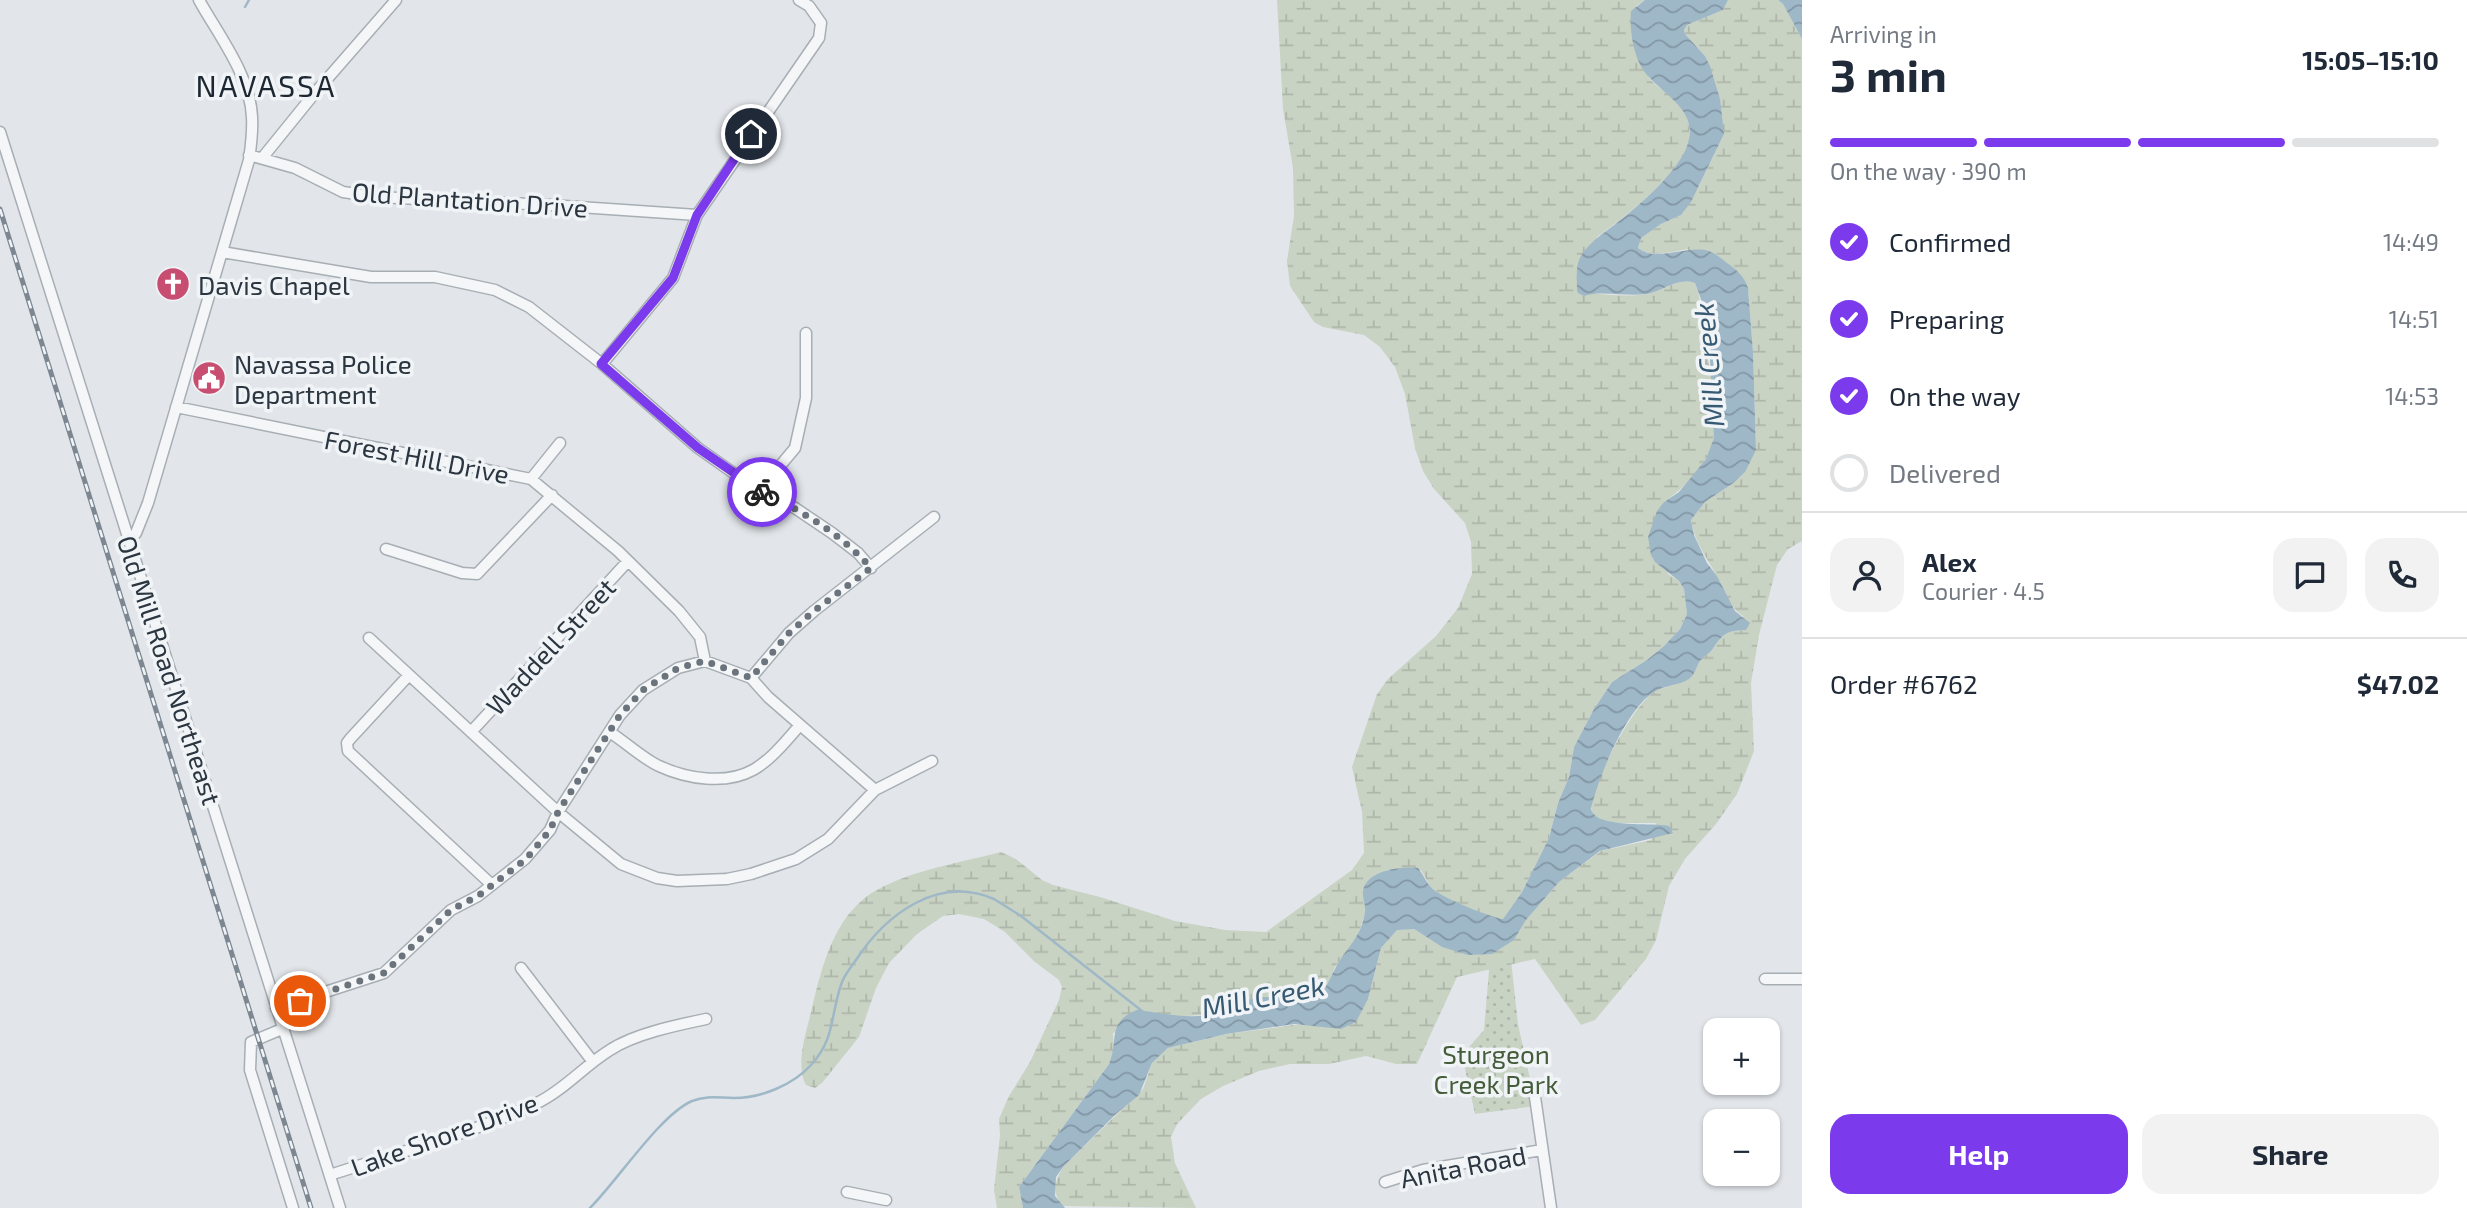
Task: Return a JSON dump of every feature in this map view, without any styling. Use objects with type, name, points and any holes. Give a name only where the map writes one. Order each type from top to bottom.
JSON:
[{"type":"street","points":[[129,541],[136,533],[144,513],[250,155],[252,117],[249,97],[234,63],[199,0]]},
{"type":"street","points":[[263,158],[314,93],[396,0]]},
{"type":"street","points":[[601,364],[673,278],[697,215],[819,38],[821,23],[810,6],[799,0]]},
{"type":"street","name":"Old Mill Road Northeast","points":[[0,132],[340,1208]]},
{"type":"street","name":"Old Plantation Drive","points":[[250,155],[295,168],[344,192],[377,197],[697,215]]},
{"type":"street","points":[[222,252],[371,276],[435,277],[495,290],[529,307],[601,364],[698,448],[759,491],[794,508],[823,527],[858,553],[871,568]]},
{"type":"street","points":[[759,491],[795,448],[806,398],[806,333]]},
{"type":"street","name":"Forest Hill Drive","points":[[176,407],[531,479],[628,561],[679,611],[700,637],[705,661]]},
{"type":"street","points":[[531,479],[560,443]]},
{"type":"street","points":[[386,549],[462,573],[477,574],[552,495]]},
{"type":"street","points":[[751,678],[789,633],[814,611],[934,517]]},
{"type":"street","name":"Waddell Street","points":[[471,732],[628,561]]},
{"type":"street","points":[[369,638],[558,812],[621,864],[639,873],[677,881],[727,879],[773,868],[811,851],[840,828],[875,790],[932,761]]},
{"type":"street","points":[[276,1009],[384,973],[451,910],[478,896],[538,847],[620,715],[643,690],[678,668],[705,661],[751,678],[875,790]]},
{"type":"street","points":[[409,675],[349,739],[348,751],[492,885]]},
{"type":"street","points":[[611,733],[657,765],[688,776],[723,779],[753,770],[800,725]]},
{"type":"street","points":[[521,968],[593,1062]]},
{"type":"street","points":[[1765,979],[1802,979]]},
{"type":"street","name":"Lake Shore Drive","points":[[330,1175],[517,1112],[541,1102],[565,1086],[613,1048],[633,1039],[706,1019]]},
{"type":"street","points":[[282,1029],[251,1042],[250,1070],[293,1208]]},
{"type":"street","points":[[1534,1090],[1551,1208]]},
{"type":"street","name":"Anita Road","points":[[1385,1182],[1423,1170],[1542,1150]]},
{"type":"street","points":[[847,1192],[886,1200]]},
{"type":"street","points":[[864,1208],[866,1196]]},
{"type":"green space","points":[[1277,0],[1645,0],[1636,6],[1646,69],[1654,84],[1683,109],[1688,122],[1689,141],[1683,157],[1662,182],[1621,220],[1597,237],[1591,293],[1640,295],[1682,282],[1695,283],[1698,290],[1715,404],[1716,429],[1711,449],[1694,475],[1664,502],[1668,574],[1679,581],[1684,589],[1687,614],[1680,629],[1664,646],[1612,682],[1594,709],[1574,747],[1569,777],[1558,803],[1549,838],[1522,892],[1503,919],[1492,918],[1441,896],[1430,886],[1421,870],[1387,870],[1369,881],[1363,890],[1366,911],[1357,938],[1319,993],[1282,998],[1265,997],[1205,1015],[1184,1016],[1113,1033],[1114,1053],[1109,1064],[1019,1187],[1023,1208],[997,1208],[994,1190],[1000,1135],[999,1119],[1059,1000],[1062,987],[1059,980],[1035,962],[1005,932],[984,919],[959,914],[943,916],[917,934],[889,963],[876,988],[859,1037],[815,1088],[806,1085],[803,1077],[801,1059],[804,1039],[827,955],[847,916],[870,894],[886,885],[925,871],[1001,852],[1016,859],[1042,880],[1053,885],[1175,921],[1225,930],[1266,932],[1352,870],[1364,853],[1362,812],[1352,767],[1377,694],[1388,679],[1436,636],[1458,608],[1472,574],[1471,542],[1465,523],[1434,489],[1423,471],[1415,448],[1405,394],[1395,367],[1380,347],[1364,335],[1323,327],[1314,322],[1290,286],[1287,261],[1294,216],[1293,168],[1283,109]]},
{"type":"green space","points":[[1728,0],[1778,0],[1783,4],[1802,39],[1802,541],[1788,549],[1777,565],[1759,635],[1751,683],[1754,751],[1737,794],[1716,824],[1685,859],[1669,886],[1656,940],[1646,959],[1595,1020],[1581,1025],[1535,959],[1457,977],[1417,1064],[1396,1064],[1366,1056],[1329,1064],[1290,1064],[1259,1071],[1223,1086],[1201,1099],[1177,1124],[1171,1137],[1175,1163],[1196,1208],[1062,1206],[1056,1186],[1064,1166],[1143,1089],[1152,1063],[1168,1048],[1226,1034],[1302,1024],[1368,999],[1381,948],[1397,929],[1414,929],[1442,947],[1514,940],[1526,920],[1559,882],[1601,851],[1651,840],[1656,823],[1608,823],[1592,814],[1592,802],[1604,768],[1624,730],[1645,700],[1658,690],[1689,679],[1700,661],[1725,634],[1746,630],[1743,616],[1732,604],[1699,544],[1691,520],[1705,502],[1732,484],[1756,450],[1748,288],[1687,249],[1655,254],[1638,248],[1641,238],[1661,224],[1681,215],[1699,186],[1724,134],[1705,56],[1684,30],[1687,25],[1723,10]]},
{"type":"green space","name":"Sturgeon Creek Park","points":[[1490,959],[1511,960],[1518,1024],[1536,1106],[1475,1114],[1462,1055],[1484,1030]]},
{"type":"water","points":[[1645,0],[1728,0],[1723,10],[1687,25],[1684,30],[1710,66],[1720,99],[1724,134],[1691,202],[1681,215],[1661,224],[1641,238],[1638,248],[1654,254],[1700,249],[1709,251],[1737,271],[1748,288],[1753,352],[1756,450],[1745,472],[1705,502],[1691,520],[1694,535],[1707,563],[1735,611],[1750,623],[1746,630],[1733,631],[1722,637],[1700,661],[1689,679],[1654,692],[1633,713],[1615,745],[1591,809],[1603,820],[1669,826],[1673,833],[1600,851],[1559,882],[1526,920],[1514,940],[1492,954],[1468,955],[1442,947],[1414,929],[1397,930],[1381,948],[1368,999],[1356,1022],[1341,1029],[1295,1024],[1226,1034],[1168,1048],[1152,1063],[1139,1095],[1116,1114],[1056,1177],[1055,1196],[1065,1208],[1023,1208],[1019,1187],[1109,1064],[1117,1027],[1127,1015],[1137,1010],[1198,1016],[1256,998],[1301,998],[1315,995],[1326,986],[1360,929],[1365,912],[1363,891],[1366,884],[1371,878],[1386,871],[1418,868],[1431,887],[1444,896],[1503,919],[1522,892],[1549,838],[1558,803],[1569,777],[1574,747],[1594,709],[1612,682],[1647,660],[1680,629],[1687,614],[1684,589],[1679,581],[1655,562],[1648,537],[1657,511],[1664,502],[1679,492],[1706,459],[1714,438],[1710,359],[1705,343],[1702,302],[1695,283],[1688,282],[1676,283],[1639,295],[1584,296],[1577,290],[1577,266],[1585,250],[1658,187],[1683,155],[1690,134],[1689,124],[1680,107],[1649,77],[1636,55],[1631,11]]},
{"type":"water","points":[[1778,0],[1802,0],[1802,39],[1783,4]]},
{"type":"waterway","points":[[245,7],[249,0]]},
{"type":"waterway","points":[[590,1208],[653,1134],[680,1108],[703,1098],[734,1098],[765,1093],[804,1072],[825,1045],[843,979],[868,943],[898,914],[915,903],[934,896],[953,892],[973,893],[994,899],[1021,916],[1142,1013]]},
{"type":"railway","points":[[0,209],[311,1208]]},
{"type":"way so far","points":[[300,1001],[384,973],[396,965],[417,941],[451,910],[478,896],[526,859],[550,830],[558,812],[611,733],[620,715],[643,690],[678,668],[705,661],[751,678],[789,633],[871,568],[858,553],[832,533],[794,508],[762,492]]},
{"type":"place","name":"Davis Chapel","points":[[173,284]]},
{"type":"place","name":"Navassa Police Department","points":[[209,378]]},
{"type":"district","name":"NAVASSA","points":[[266,85]]},
{"type":"route","points":[[751,134],[697,215],[673,278],[601,364],[698,448],[762,492]]},
{"type":"water label","name":"Mill Creek","points":[[1708,365]]},
{"type":"water label","name":"Mill Creek","points":[[1263,996]]}]
